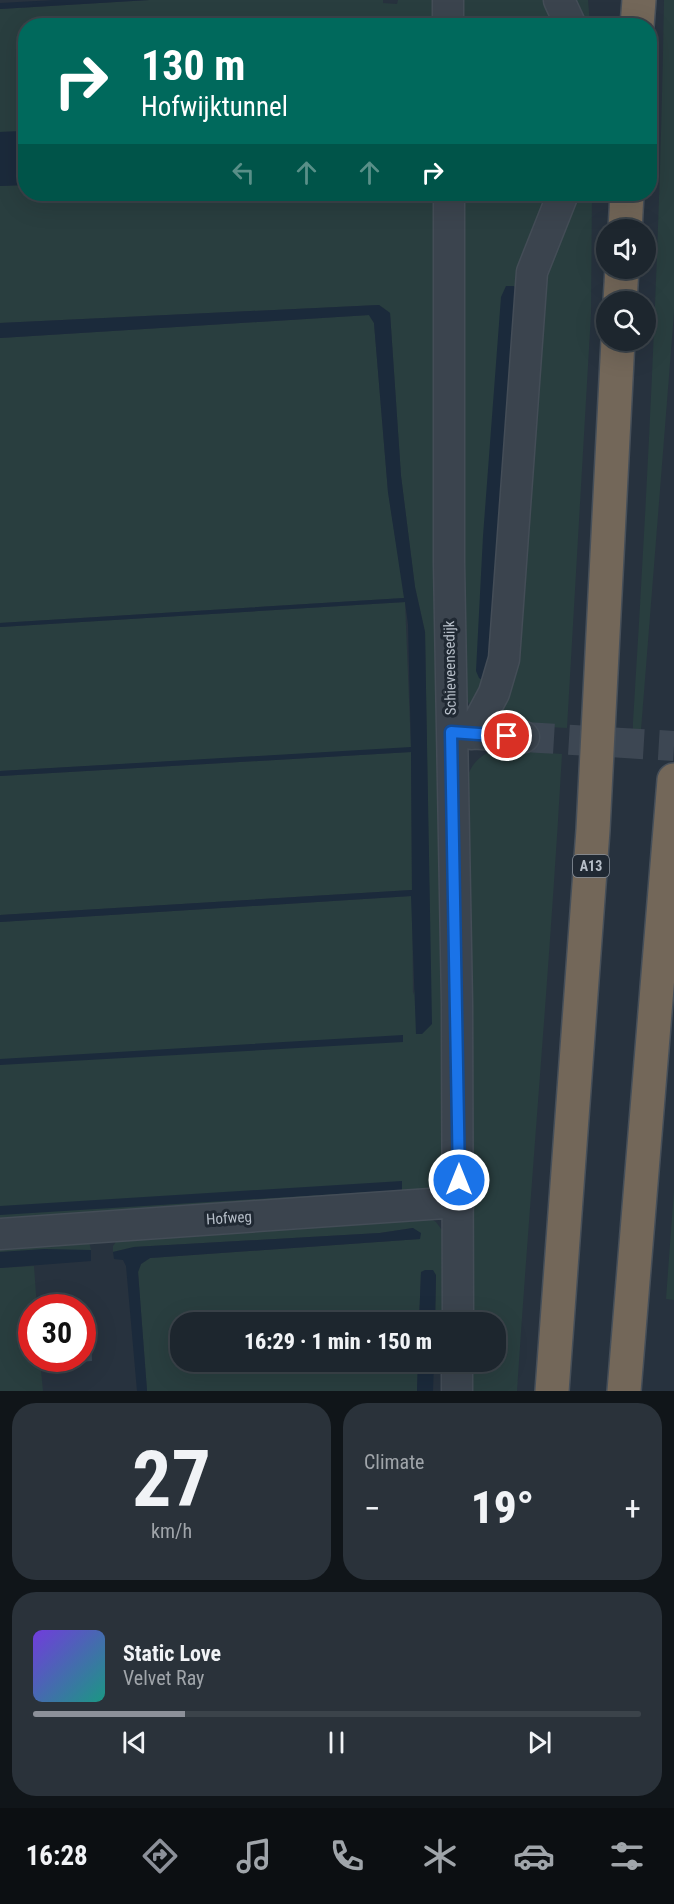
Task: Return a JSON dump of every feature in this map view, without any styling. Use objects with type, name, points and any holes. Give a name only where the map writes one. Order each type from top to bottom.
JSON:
[{"type":"highway","points":[[615,0],[616,18]]},
{"type":"highway","points":[[638,18],[639,0]]},
{"type":"highway","points":[[618,201],[618,219]]},
{"type":"highway","points":[[626,219],[627,201]]},
{"type":"highway","name":"A13","points":[[552,1391],[593,830],[617,351]]},
{"type":"highway","points":[[624,1391],[674,780]]},
{"type":"street","points":[[448,0],[448,18]]},
{"type":"street","points":[[559,0],[567,18]]},
{"type":"street","name":"Schieveensedijk","points":[[449,201],[462,733],[458,1312]]},
{"type":"street","points":[[462,733],[494,693],[504,659],[532,272],[560,201]]},
{"type":"street","points":[[462,733],[524,737]]},
{"type":"street","name":"Hofweg","points":[[0,1234],[459,1202]]},
{"type":"street","points":[[457,1391],[458,1372]]},
{"type":"green space","points":[[149,0],[383,0],[383,3],[397,4],[398,0],[439,0],[439,18],[18,18],[18,131],[0,132],[0,9]]},
{"type":"green space","points":[[458,0],[588,0],[589,18],[458,18]]},
{"type":"green space","points":[[664,0],[674,0],[674,313],[641,730],[633,730],[653,351],[656,351]]},
{"type":"green space","points":[[18,185],[18,201],[439,201],[446,1180],[441,1189],[0,1227],[0,922],[412,896],[413,995],[430,944],[425,632],[415,587],[401,476],[390,313],[379,305],[0,323],[0,186]]},
{"type":"green space","points":[[462,201],[592,201],[591,314],[567,728],[528,726],[527,721],[489,718],[475,710],[463,694]]},
{"type":"green space","points":[[369,315],[374,323],[388,492],[405,598],[0,623],[0,338]]},
{"type":"green space","points":[[405,602],[411,748],[0,771],[0,627]]},
{"type":"green space","points":[[496,749],[562,754],[517,1391],[466,1391],[466,1372],[506,1372],[506,1312],[466,1312],[466,782],[476,761]]},
{"type":"green space","points":[[411,752],[412,890],[0,915],[0,776]]},
{"type":"green space","points":[[674,1190],[674,1300],[666,1299]]},
{"type":"green space","points":[[428,1217],[436,1222],[447,1237],[447,1312],[435,1312],[436,1275],[421,1273],[419,1312],[170,1312],[170,1372],[418,1372],[417,1391],[147,1391],[138,1272],[141,1264],[150,1258],[419,1239],[413,1228],[380,1233],[134,1247],[113,1252],[113,1246],[118,1239]]},
{"type":"green space","points":[[0,1238],[89,1241],[91,1250],[0,1252]]},
{"type":"green space","points":[[34,1266],[36,1294],[18,1294],[18,1372],[41,1372],[43,1391],[0,1391],[0,1268]]},
{"type":"water","points":[[55,0],[149,0],[0,9],[0,3]]},
{"type":"water","points":[[18,131],[18,185],[0,186],[0,132]]},
{"type":"water","points":[[506,286],[514,286],[520,295],[492,671],[484,681],[479,678],[476,671],[483,536],[501,297]]},
{"type":"water","points":[[379,305],[390,313],[401,476],[415,587],[425,632],[432,1024],[422,1034],[416,1034],[411,896],[0,922],[0,915],[412,890],[411,752],[0,776],[0,771],[411,747],[408,624],[405,602],[0,627],[0,623],[404,598],[388,492],[374,323],[369,315],[0,338],[0,323]]},
{"type":"water","points":[[403,1035],[403,1042],[0,1065],[0,1059]]},
{"type":"water","points":[[402,1181],[402,1190],[0,1215],[0,1206]]},
{"type":"water","points":[[413,1228],[421,1233],[420,1239],[150,1258],[141,1264],[138,1272],[147,1391],[137,1391],[126,1266],[123,1260],[114,1259],[113,1252],[134,1247],[380,1233]]},
{"type":"water","points":[[44,1249],[91,1250],[91,1261],[0,1268],[0,1252]]},
{"type":"water","points":[[433,1270],[436,1275],[435,1312],[419,1312],[421,1272]]},
{"type":"water","points":[[418,1372],[434,1372],[433,1391],[417,1391]]},
{"type":"tunnel","points":[[524,737],[674,746]]},
{"type":"route","points":[[459,1180],[451,732],[507,736]]}]
